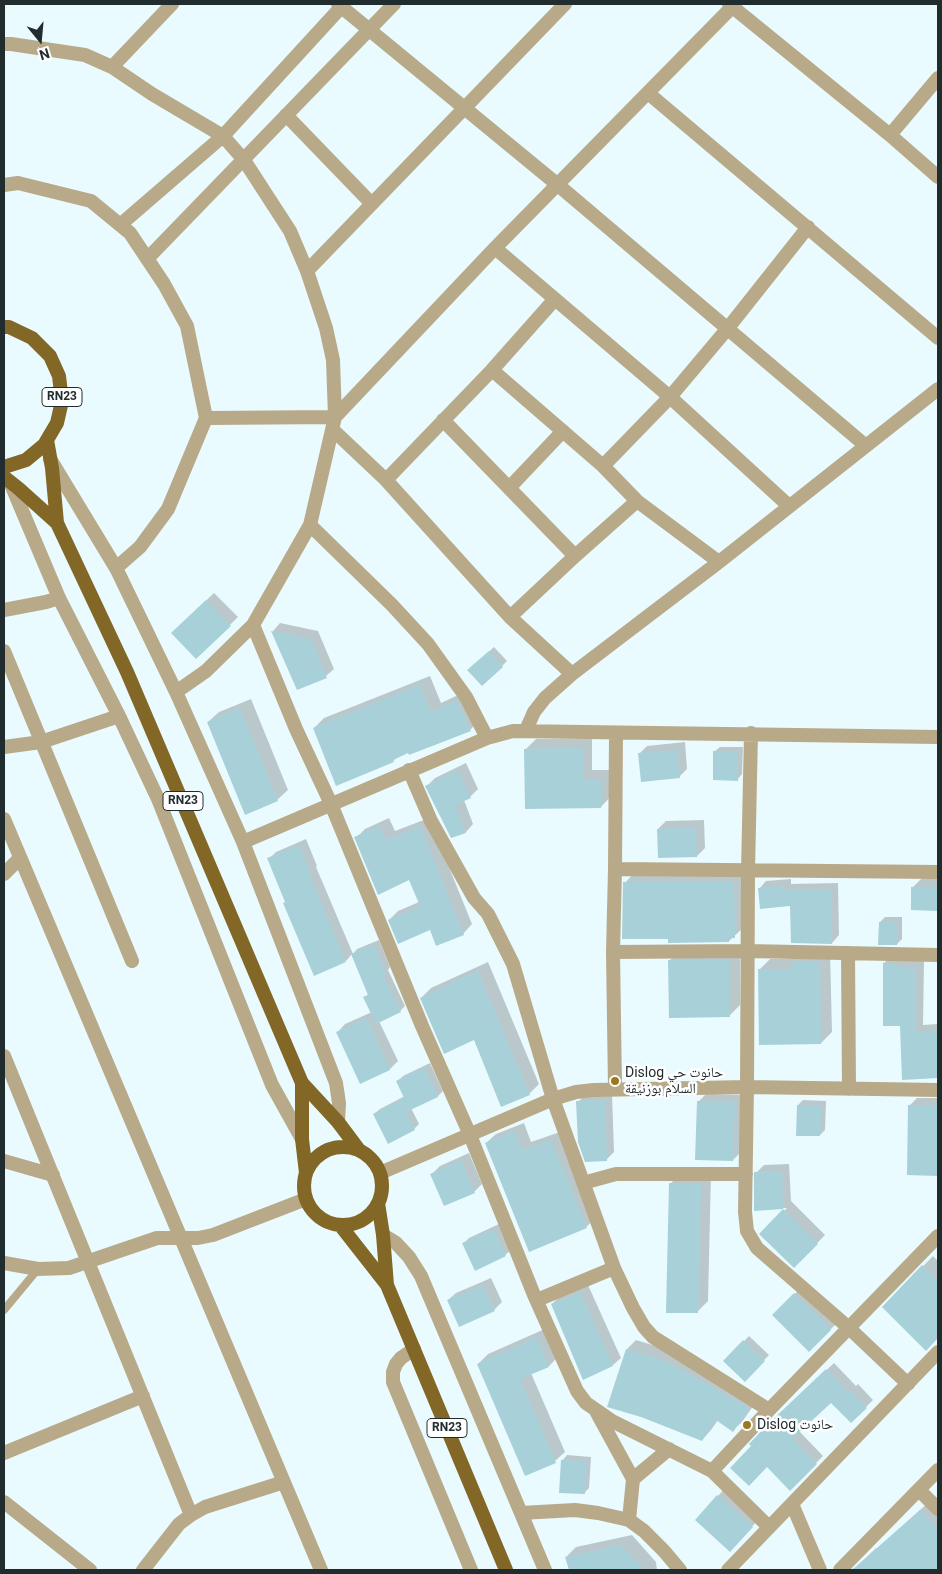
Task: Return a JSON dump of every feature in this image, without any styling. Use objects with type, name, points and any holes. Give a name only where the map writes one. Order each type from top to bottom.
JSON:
[{"type":"main road","name":"RN23","points":[[4,327],[9,327],[32,338],[50,356],[59,376],[62,401],[57,423],[44,445],[26,460],[4,467]]},
{"type":"main road","name":"RN23","points":[[47,440],[57,523],[128,672],[302,1083],[338,1122],[359,1150],[372,1159],[380,1173],[382,1188],[378,1203],[384,1234],[387,1285]]},
{"type":"main road","name":"RN23","points":[[7,480],[57,523]]},
{"type":"main road","name":"RN23","points":[[302,1083],[302,1139],[306,1173],[304,1190],[306,1199],[311,1209],[319,1217],[340,1225],[387,1285],[506,1570]]},
{"type":"main road","points":[[306,1173],[312,1161],[322,1152],[347,1146],[359,1150]]},
{"type":"main road","points":[[340,1225],[352,1224],[362,1220],[372,1213],[378,1203]]},
{"type":"street","points":[[112,67],[172,4]]},
{"type":"street","points":[[147,259],[394,4]]},
{"type":"street","points":[[307,271],[565,4]]},
{"type":"street","points":[[120,225],[222,136],[341,5],[558,185],[866,446]]},
{"type":"street","points":[[334,423],[495,248],[732,5],[938,177]]},
{"type":"street","points":[[4,44],[85,55],[112,67],[152,94],[222,136],[244,160],[290,231],[307,271],[326,328],[333,360],[334,423],[310,525],[252,624],[206,671],[176,692]]},
{"type":"street","points":[[890,135],[938,78]]},
{"type":"street","points":[[648,93],[808,226],[938,338]]},
{"type":"street","points":[[286,115],[371,203]]},
{"type":"street","points":[[4,184],[18,183],[92,201],[130,233],[164,284],[187,326],[206,418],[168,509],[140,547],[116,568]]},
{"type":"street","points":[[603,466],[670,397],[728,328],[808,226]]},
{"type":"street","points":[[495,248],[670,397],[789,506]]},
{"type":"street","points":[[386,480],[492,370],[555,299]]},
{"type":"street","points":[[492,370],[603,466],[637,500],[719,562]]},
{"type":"street","points":[[526,730],[534,712],[572,674],[719,562],[938,389]]},
{"type":"street","points":[[206,418],[334,423],[510,617],[572,674]]},
{"type":"street","points":[[443,420],[575,556]]},
{"type":"street","points":[[509,488],[563,432]]},
{"type":"street","points":[[50,459],[116,568],[176,692],[243,842],[336,1083],[339,1103],[338,1122]]},
{"type":"street","points":[[7,480],[59,598],[119,716],[158,799],[272,1085],[302,1139]]},
{"type":"street","points":[[510,617],[637,500]]},
{"type":"street","points":[[310,525],[392,605],[428,644],[466,697],[486,738]]},
{"type":"street","points":[[4,610],[59,598]]},
{"type":"street","points":[[252,624],[296,729],[331,804],[422,1026],[470,1135],[537,1300],[577,1391],[586,1403],[597,1412],[712,1471],[770,1526]]},
{"type":"street","points":[[4,651],[132,961]]},
{"type":"street","points":[[4,747],[40,742],[119,716]]},
{"type":"street","points":[[243,842],[486,738],[513,731],[938,737]]},
{"type":"street","points":[[614,1088],[612,952],[616,733]]},
{"type":"street","points":[[751,733],[745,1222],[750,1240],[757,1248],[849,1328],[908,1384]]},
{"type":"street","points":[[409,770],[431,822],[474,898],[488,914],[513,964],[553,1099],[583,1183],[614,1268],[644,1328],[653,1337],[769,1410]]},
{"type":"street","points":[[4,819],[321,1570]]},
{"type":"street","points":[[4,874],[20,858]]},
{"type":"street","points":[[615,869],[938,872]]},
{"type":"street","points":[[612,952],[748,951],[938,955]]},
{"type":"street","points":[[848,953],[849,1089]]},
{"type":"street","points":[[4,1056],[190,1515]]},
{"type":"street","points":[[380,1173],[553,1099],[576,1092],[614,1088],[938,1090]]},
{"type":"street","points":[[4,1161],[53,1175]]},
{"type":"street","points":[[583,1183],[616,1174],[746,1174]]},
{"type":"street","points":[[4,1263],[38,1269],[69,1268],[148,1240],[166,1237],[198,1238],[213,1235],[306,1199]]},
{"type":"street","points":[[384,1234],[396,1243],[409,1257],[421,1276],[545,1570]]},
{"type":"street","points":[[712,1471],[938,1236]]},
{"type":"street","points":[[537,1300],[614,1268]]},
{"type":"street","points":[[414,1349],[396,1364],[393,1372],[393,1382],[471,1570]]},
{"type":"street","points":[[728,1570],[938,1352]]},
{"type":"street","points":[[4,1453],[143,1396]]},
{"type":"street","points":[[597,1412],[634,1479],[629,1520]]},
{"type":"street","points":[[634,1479],[669,1449]]},
{"type":"street","points":[[840,1570],[938,1470]]},
{"type":"street","points":[[143,1570],[179,1524],[190,1515],[205,1507],[284,1482]]},
{"type":"street","points":[[919,1490],[938,1510]]},
{"type":"street","points":[[4,1502],[90,1570]]},
{"type":"street","points":[[792,1504],[820,1570]]},
{"type":"street","points":[[521,1513],[575,1510],[629,1520],[644,1531],[680,1570]]},
{"type":"lane","points":[[4,1310],[38,1269]]},
{"type":"building","points":[[206,600],[231,626],[196,659],[171,633]]},
{"type":"building","points":[[271,631],[311,639],[327,678],[297,690]]},
{"type":"building","points":[[489,651],[503,667],[482,686],[467,670]]},
{"type":"building","points":[[420,685],[431,712],[457,700],[471,731],[409,755],[408,753],[393,760],[394,762],[336,786],[313,728]]},
{"type":"building","points":[[240,708],[278,801],[245,815],[207,722]]},
{"type":"building","points":[[583,748],[583,780],[601,780],[601,808],[525,809],[524,749]]},
{"type":"building","points":[[677,750],[680,778],[641,782],[638,753]]},
{"type":"building","points":[[713,751],[738,752],[738,781],[713,780]]},
{"type":"building","points":[[458,770],[471,798],[455,805],[466,833],[451,838],[425,786]]},
{"type":"building","points":[[380,826],[386,840],[420,826],[464,935],[436,946],[430,930],[398,944],[388,920],[420,906],[409,880],[378,895],[354,837]]},
{"type":"building","points":[[696,827],[697,857],[658,858],[657,829]]},
{"type":"building","points":[[299,845],[311,874],[309,874],[346,962],[314,976],[283,903],[285,902],[267,858]]},
{"type":"building","points":[[623,882],[734,882],[735,938],[729,938],[729,942],[668,943],[668,939],[622,939]]},
{"type":"building","points":[[784,886],[784,890],[831,889],[832,944],[791,943],[790,906],[760,909],[758,888]]},
{"type":"building","points":[[911,887],[938,887],[938,911],[911,910]]},
{"type":"building","points":[[879,922],[898,922],[897,945],[878,945]]},
{"type":"building","points":[[374,945],[386,973],[383,975],[401,1012],[376,1024],[363,997],[368,995],[351,954]]},
{"type":"building","points":[[668,960],[730,960],[730,1017],[669,1018]]},
{"type":"building","points":[[791,961],[820,961],[821,1044],[759,1045],[758,969],[791,969]]},
{"type":"building","points":[[883,963],[897,963],[897,968],[916,968],[916,1032],[938,1031],[938,1078],[902,1080],[900,1026],[883,1026]]},
{"type":"building","points":[[478,971],[530,1095],[501,1107],[474,1040],[444,1054],[420,998]]},
{"type":"building","points":[[367,1018],[390,1070],[360,1084],[336,1032]]},
{"type":"building","points":[[424,1067],[438,1097],[406,1112],[415,1130],[388,1144],[373,1114],[404,1098],[396,1081]]},
{"type":"building","points":[[605,1100],[607,1161],[585,1162],[578,1142],[576,1101]]},
{"type":"building","points":[[697,1101],[735,1102],[733,1161],[695,1160]]},
{"type":"building","points":[[797,1105],[821,1106],[820,1136],[796,1136]]},
{"type":"building","points":[[908,1105],[938,1106],[938,1176],[907,1175]]},
{"type":"building","points":[[514,1131],[522,1150],[551,1140],[587,1228],[529,1252],[485,1143]]},
{"type":"building","points":[[461,1160],[475,1193],[444,1206],[430,1174]]},
{"type":"building","points":[[782,1171],[783,1209],[754,1211],[754,1172]]},
{"type":"building","points":[[669,1183],[701,1183],[698,1313],[666,1313]]},
{"type":"building","points":[[783,1209],[818,1244],[794,1268],[759,1234]]},
{"type":"building","points":[[493,1229],[506,1256],[475,1271],[462,1243]]},
{"type":"building","points":[[922,1265],[938,1282],[938,1338],[926,1351],[882,1307]]},
{"type":"building","points":[[483,1285],[495,1311],[459,1327],[447,1300]]},
{"type":"building","points":[[580,1292],[613,1366],[583,1380],[551,1304]]},
{"type":"building","points":[[794,1293],[831,1330],[809,1352],[772,1315]]},
{"type":"building","points":[[537,1337],[549,1367],[520,1379],[556,1463],[525,1476],[477,1364]]},
{"type":"building","points":[[743,1340],[765,1361],[745,1382],[723,1361]]},
{"type":"building","points":[[626,1349],[663,1360],[750,1408],[733,1432],[716,1420],[702,1441],[641,1417],[607,1407]]},
{"type":"building","points":[[826,1369],[848,1392],[850,1390],[867,1408],[851,1423],[831,1403],[792,1439],[817,1464],[790,1491],[767,1467],[749,1486],[730,1468],[751,1446],[749,1444],[768,1424]]},
{"type":"building","points":[[561,1460],[587,1461],[585,1494],[559,1493]]},
{"type":"building","points":[[717,1495],[753,1527],[730,1552],[695,1520]]},
{"type":"building","points":[[920,1510],[938,1530],[938,1570],[852,1570]]},
{"type":"building","points":[[621,1545],[644,1570],[569,1570],[565,1557]]},
{"type":"place","name":"Dislog حانوت حي السلام بوزنيقة","points":[[615,1081]]},
{"type":"place","name":"Dislog حانوت","points":[[747,1425]]}]
